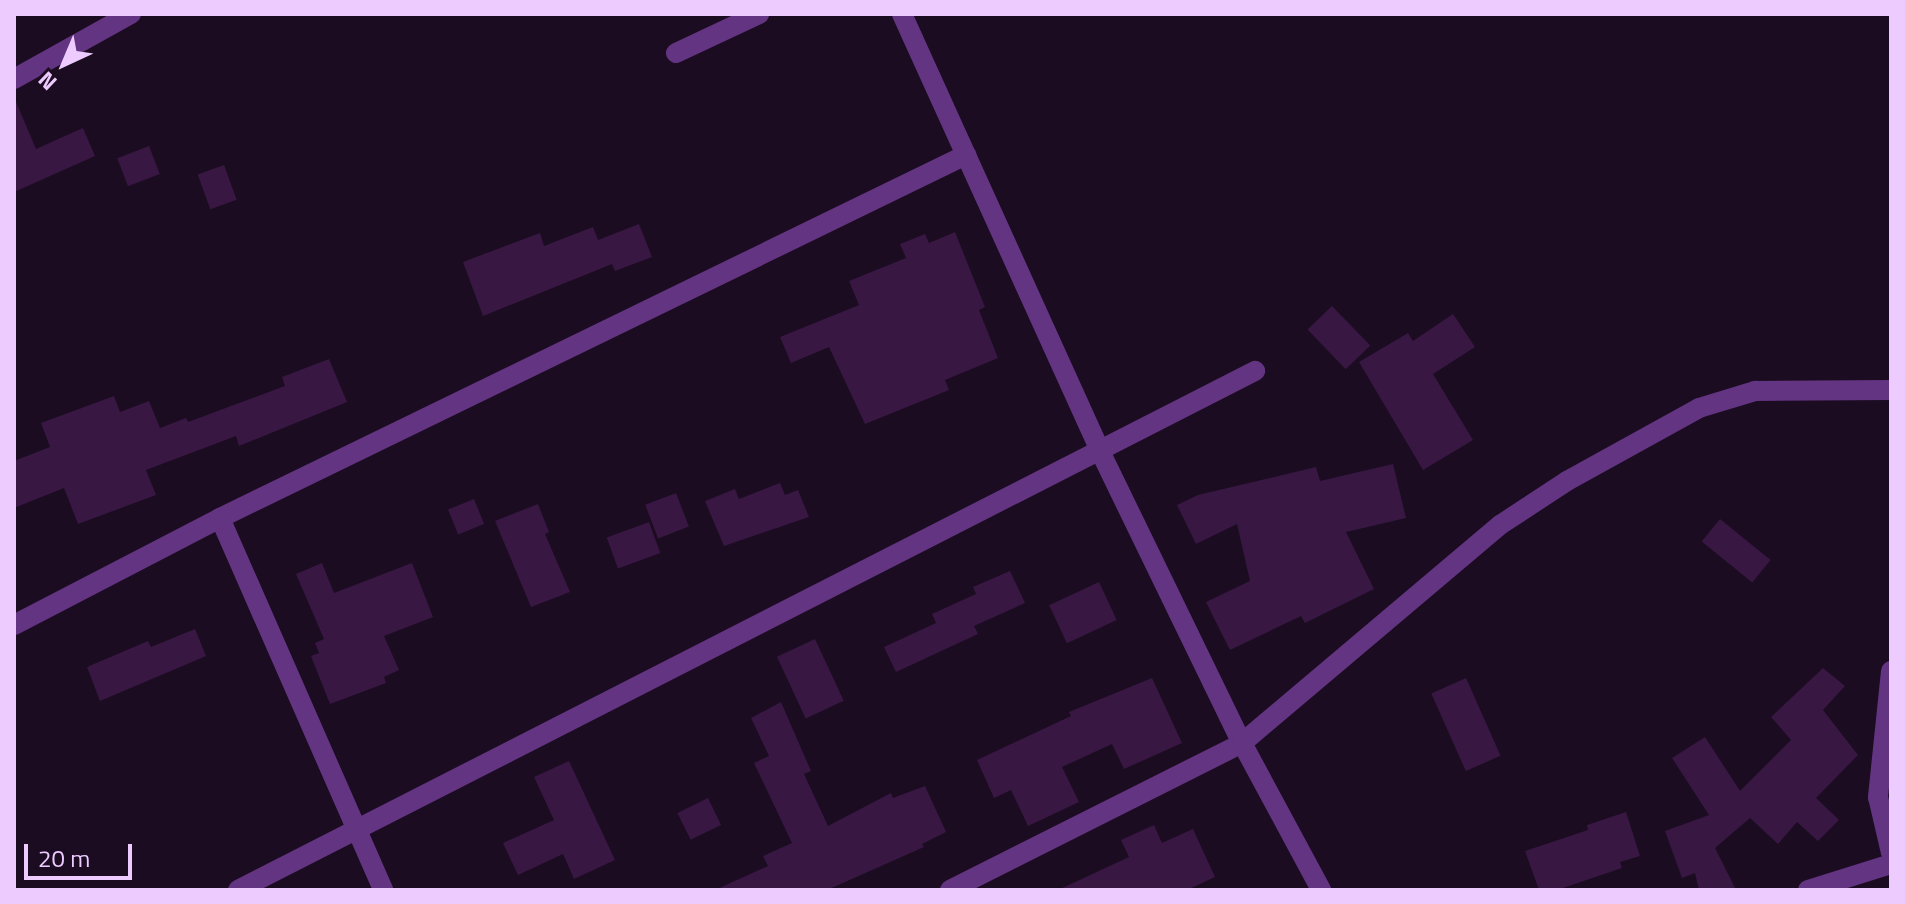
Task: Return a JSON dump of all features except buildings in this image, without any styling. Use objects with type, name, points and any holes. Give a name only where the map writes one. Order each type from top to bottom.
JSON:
[{"type":"street","points":[[14,79],[131,14]]},
{"type":"street","points":[[676,53],[759,14]]},
{"type":"street","points":[[902,14],[1099,449],[1242,743],[1321,890]]},
{"type":"street","points":[[14,625],[220,518],[966,155]]},
{"type":"street","points":[[238,890],[355,833],[1255,371]]},
{"type":"street","points":[[950,890],[1242,743],[1500,525],[1567,481],[1699,408],[1755,391],[1891,390]]},
{"type":"street","points":[[220,518],[355,833],[383,890]]},
{"type":"street","points":[[1891,671],[1878,797],[1891,853]]},
{"type":"street","points":[[1808,890],[1891,864]]}]
